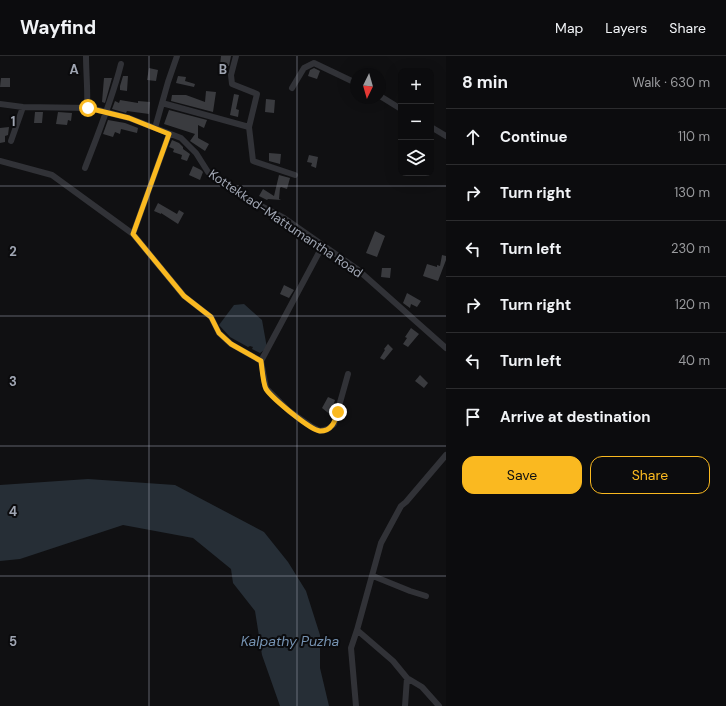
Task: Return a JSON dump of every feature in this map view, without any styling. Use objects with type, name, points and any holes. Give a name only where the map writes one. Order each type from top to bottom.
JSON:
[{"type":"street","points":[[86,56],[88,108]]},
{"type":"street","points":[[155,128],[177,56]]},
{"type":"street","points":[[236,56],[231,75],[232,84],[257,94],[248,127],[253,161],[295,175]]},
{"type":"street","points":[[292,88],[304,68],[314,63],[350,80]]},
{"type":"street","points":[[85,168],[107,112],[121,64]]},
{"type":"street","points":[[386,100],[398,107]]},
{"type":"street","points":[[162,103],[248,127]]},
{"type":"street","name":"Kottekkad-Mattumantha Road","points":[[0,104],[88,108],[129,118],[181,138],[196,153],[208,172],[237,192],[284,218],[357,269],[445,347]]},
{"type":"street","points":[[11,141],[23,106]]},
{"type":"street","points":[[434,129],[446,136]]},
{"type":"street","points":[[133,234],[169,134]]},
{"type":"street","points":[[0,161],[52,175],[133,234],[184,296],[211,317],[219,333],[231,344],[261,361]]},
{"type":"street","points":[[323,245],[261,361],[266,388],[289,411],[320,431],[328,429],[334,424],[348,374]]},
{"type":"street","points":[[445,347],[446,337]]},
{"type":"street","points":[[356,706],[351,648],[381,543],[401,506],[446,455]]},
{"type":"street","points":[[372,576],[426,596]]},
{"type":"street","points":[[357,630],[392,661],[407,678],[422,687],[439,706]]},
{"type":"street","points":[[405,706],[407,678]]},
{"type":"water","points":[[244,304],[262,320],[267,348],[260,353],[252,349],[253,347],[248,347],[230,337],[219,325],[234,305]]},
{"type":"water","name":"Kalpathy Puzha","points":[[88,479],[175,485],[264,532],[288,562],[306,591],[320,635],[320,668],[329,706],[280,706],[262,655],[255,611],[233,583],[231,569],[193,538],[123,525],[20,559],[0,561],[0,485]]},
{"type":"building","points":[[221,56],[231,56],[229,66],[220,65]]},
{"type":"building","points":[[149,68],[158,70],[156,81],[147,80]]},
{"type":"building","points":[[314,68],[320,71],[317,79],[308,76],[310,70]]},
{"type":"building","points":[[123,76],[128,76],[127,91],[120,90]]},
{"type":"building","points":[[178,76],[186,77],[185,81],[195,84],[194,87],[176,83]]},
{"type":"building","points":[[1,78],[10,78],[10,87],[0,87]]},
{"type":"building","points":[[104,78],[112,78],[105,103],[102,102]]},
{"type":"building","points":[[206,91],[216,92],[213,112],[171,101],[172,95],[186,95],[205,102]]},
{"type":"building","points":[[234,94],[239,95],[236,109],[239,110],[238,117],[230,115]]},
{"type":"building","points":[[266,99],[275,100],[274,113],[265,112]]},
{"type":"building","points":[[120,100],[138,103],[138,101],[150,102],[149,114],[127,111],[126,113],[112,109],[115,101],[119,103]]},
{"type":"building","points":[[169,110],[207,120],[204,128],[198,125],[198,138],[209,144],[205,151],[190,141],[195,134],[164,124]]},
{"type":"building","points":[[35,112],[43,112],[42,123],[34,123]]},
{"type":"building","points":[[58,112],[72,113],[71,121],[68,120],[67,125],[56,124]]},
{"type":"building","points":[[108,120],[125,123],[138,128],[137,133],[121,129],[120,134],[115,132],[113,137],[103,134]]},
{"type":"building","points":[[9,127],[8,135],[5,136],[5,142],[0,143],[0,128]]},
{"type":"building","points":[[172,140],[179,143],[183,149],[190,154],[187,161],[181,159],[182,155],[173,152],[174,149],[169,147]]},
{"type":"building","points":[[269,153],[281,154],[280,164],[269,161]]},
{"type":"building","points":[[309,155],[318,157],[316,168],[311,166],[312,163],[307,162]]},
{"type":"building","points":[[193,166],[203,172],[200,180],[189,175]]},
{"type":"building","points":[[279,175],[290,178],[287,189],[280,188],[279,199],[281,200],[267,200],[259,196],[263,189],[274,196]]},
{"type":"building","points":[[158,203],[177,214],[179,210],[184,213],[178,224],[161,213],[154,211]]},
{"type":"building","points":[[375,231],[385,236],[377,257],[366,253]]},
{"type":"building","points":[[442,255],[446,256],[446,260],[438,281],[423,276],[427,264],[437,267],[437,265],[440,266]]},
{"type":"building","points":[[382,268],[391,268],[390,278],[381,277]]},
{"type":"building","points":[[284,285],[294,290],[289,298],[280,294]]},
{"type":"building","points":[[407,293],[421,301],[417,307],[411,304],[410,308],[403,303]]},
{"type":"building","points":[[411,328],[419,334],[408,347],[403,344],[407,338],[405,337]]},
{"type":"building","points":[[388,344],[393,349],[384,360],[380,358]]},
{"type":"building","points":[[420,375],[428,383],[424,388],[415,381]]},
{"type":"building","points":[[328,397],[335,400],[332,409],[332,416],[322,408]]},
{"type":"route","points":[[88,108],[129,118],[169,134],[133,234],[184,296],[211,317],[219,333],[231,344],[261,361],[266,388],[289,411],[320,431],[328,429],[334,424],[338,412]]}]
